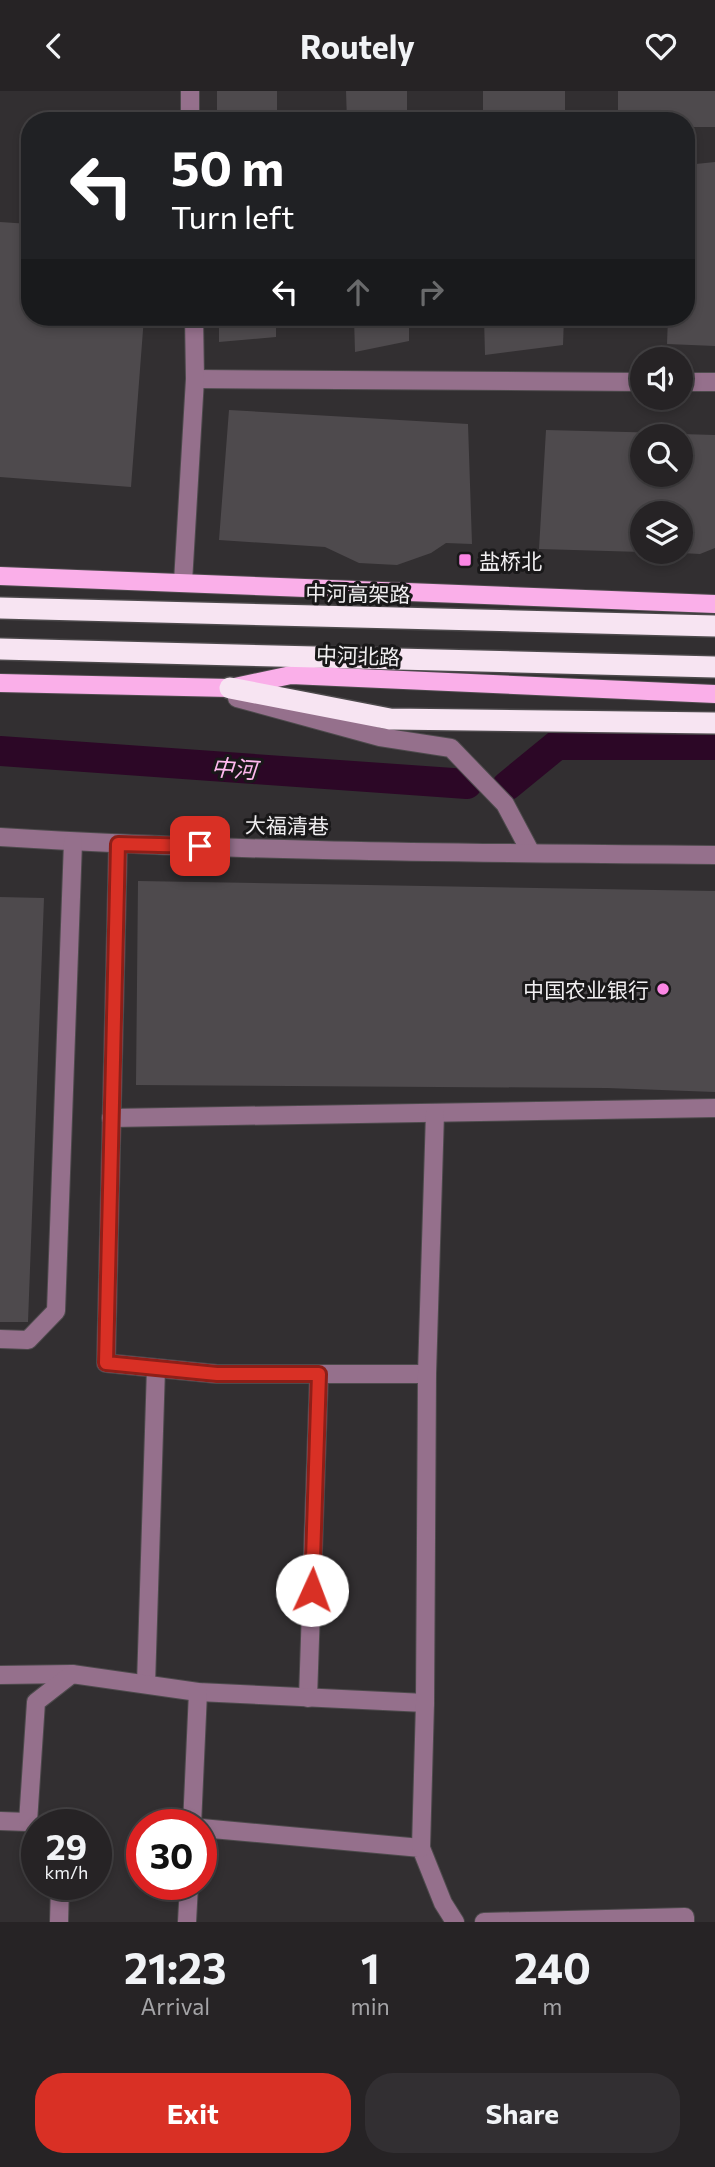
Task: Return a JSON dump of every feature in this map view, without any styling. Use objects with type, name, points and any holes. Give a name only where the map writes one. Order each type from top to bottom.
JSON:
[{"type":"highway","name":"中河高架路","points":[[0,608],[715,626]]},
{"type":"highway","points":[[0,649],[715,667]]},
{"type":"highway","points":[[230,688],[390,719],[715,723]]},
{"type":"main road","points":[[0,576],[715,604]]},
{"type":"main road","name":"中河北路","points":[[0,683],[230,688],[291,675],[715,694]]},
{"type":"street","points":[[190,91],[190,112]]},
{"type":"street","points":[[183,582],[195,379],[194,326]]},
{"type":"street","points":[[195,379],[630,382]]},
{"type":"street","points":[[693,382],[715,382]]},
{"type":"street","points":[[195,687],[380,737],[451,748],[505,804],[531,853]]},
{"type":"street","name":"大福清巷","points":[[0,837],[118,844],[715,855]]},
{"type":"street","points":[[0,1339],[28,1340],[56,1311],[73,842]]},
{"type":"street","points":[[118,844],[106,1363],[217,1374],[427,1374]]},
{"type":"street","points":[[111,1118],[715,1108]]},
{"type":"street","points":[[435,1112],[427,1374],[425,1703],[421,1848],[443,1903],[455,1922]]},
{"type":"street","points":[[146,1684],[156,1368]]},
{"type":"street","points":[[308,1698],[319,1374]]},
{"type":"street","points":[[0,1675],[72,1674],[198,1692],[425,1703]]},
{"type":"street","points":[[33,1809],[36,1702],[72,1674]]},
{"type":"street","points":[[193,1809],[198,1692]]},
{"type":"street","points":[[0,1821],[21,1824]]},
{"type":"street","points":[[217,1829],[421,1848]]},
{"type":"street","points":[[58,1922],[59,1900]]},
{"type":"street","points":[[187,1922],[188,1900]]},
{"type":"street","points":[[442,1922],[443,1903]]},
{"type":"street","points":[[484,1922],[685,1917],[685,1922]]},
{"type":"building","points":[[217,91],[277,91],[277,112],[217,112]]},
{"type":"building","points":[[346,91],[407,91],[407,112],[347,112]]},
{"type":"building","points":[[483,91],[565,91],[565,112],[483,112]]},
{"type":"building","points":[[618,91],[715,91],[715,127],[695,127],[695,112],[618,112]]},
{"type":"building","points":[[715,162],[715,346],[667,344],[668,326],[695,326],[695,164]]},
{"type":"building","points":[[0,222],[21,223],[21,326],[143,326],[131,487],[0,477]]},
{"type":"building","points":[[219,326],[276,326],[276,337],[219,342]]},
{"type":"building","points":[[354,326],[409,326],[409,341],[355,352]]},
{"type":"building","points":[[484,326],[564,326],[563,345],[485,355]]},
{"type":"building","points":[[229,410],[468,424],[472,544],[446,543],[431,553],[397,565],[359,563],[325,547],[219,540]]},
{"type":"building","points":[[546,430],[630,432],[630,487],[693,487],[693,434],[715,435],[715,548],[693,554],[693,501],[630,501],[630,552],[539,549]]},
{"type":"building","points":[[138,881],[715,891],[715,1092],[607,1088],[136,1085]]},
{"type":"building","points":[[0,897],[44,898],[28,1322],[0,1322]]},
{"type":"waterway","name":"中河","points":[[507,786],[557,745],[715,745]]},
{"type":"waterway","name":"中河","points":[[0,751],[467,784]]},
{"type":"place","name":"盐桥北","points":[[465,560]]},
{"type":"place","name":"中国农业银行","points":[[663,989]]},
{"type":"route","points":[[200,846],[118,844],[106,1363],[217,1374],[319,1374],[312,1590]]}]
